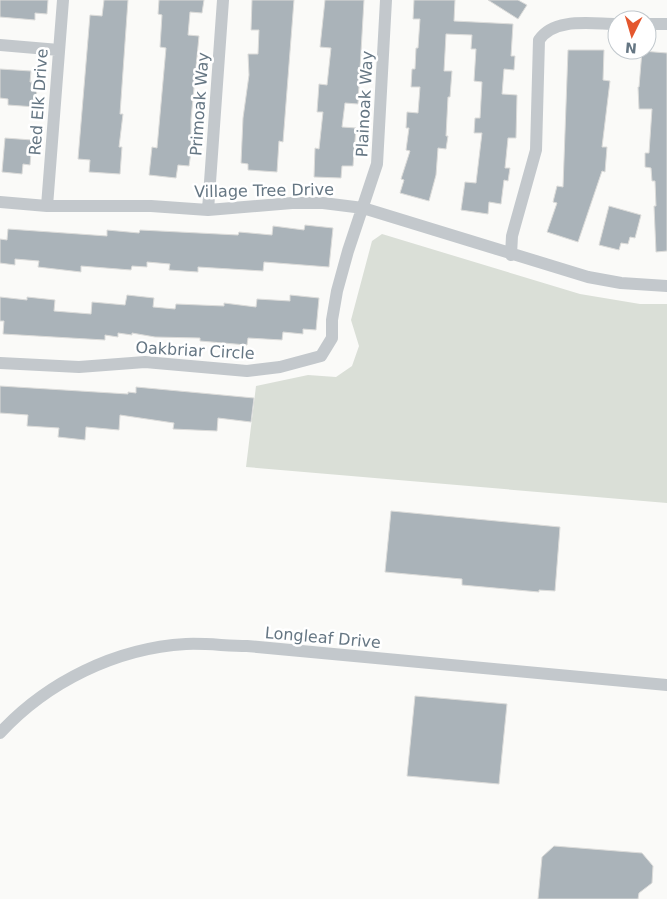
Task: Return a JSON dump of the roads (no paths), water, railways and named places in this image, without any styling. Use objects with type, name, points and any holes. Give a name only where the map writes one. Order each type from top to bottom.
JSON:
[{"type":"street","name":"Red Elk Drive","points":[[47,206],[63,0]]},
{"type":"street","name":"Primoak Way","points":[[208,210],[223,0]]},
{"type":"street","name":"Plainoak Way","points":[[363,208],[377,164],[379,148],[386,0]]},
{"type":"street","points":[[511,255],[512,236],[536,150],[539,40],[545,31],[565,24],[607,24]]},
{"type":"street","points":[[0,45],[58,50]]},
{"type":"street","name":"Village Tree Drive","points":[[0,202],[47,206],[151,206],[208,210],[292,203],[323,203],[363,208],[511,255],[588,277],[621,283],[667,286]]},
{"type":"street","name":"Oakbriar Circle","points":[[0,363],[79,367],[145,362],[247,371],[280,367],[321,356],[332,338],[334,306],[348,251],[363,208]]},
{"type":"street","name":"Longleaf Drive","points":[[0,733],[45,694],[96,666],[151,648],[187,644],[247,646],[667,684]]}]
